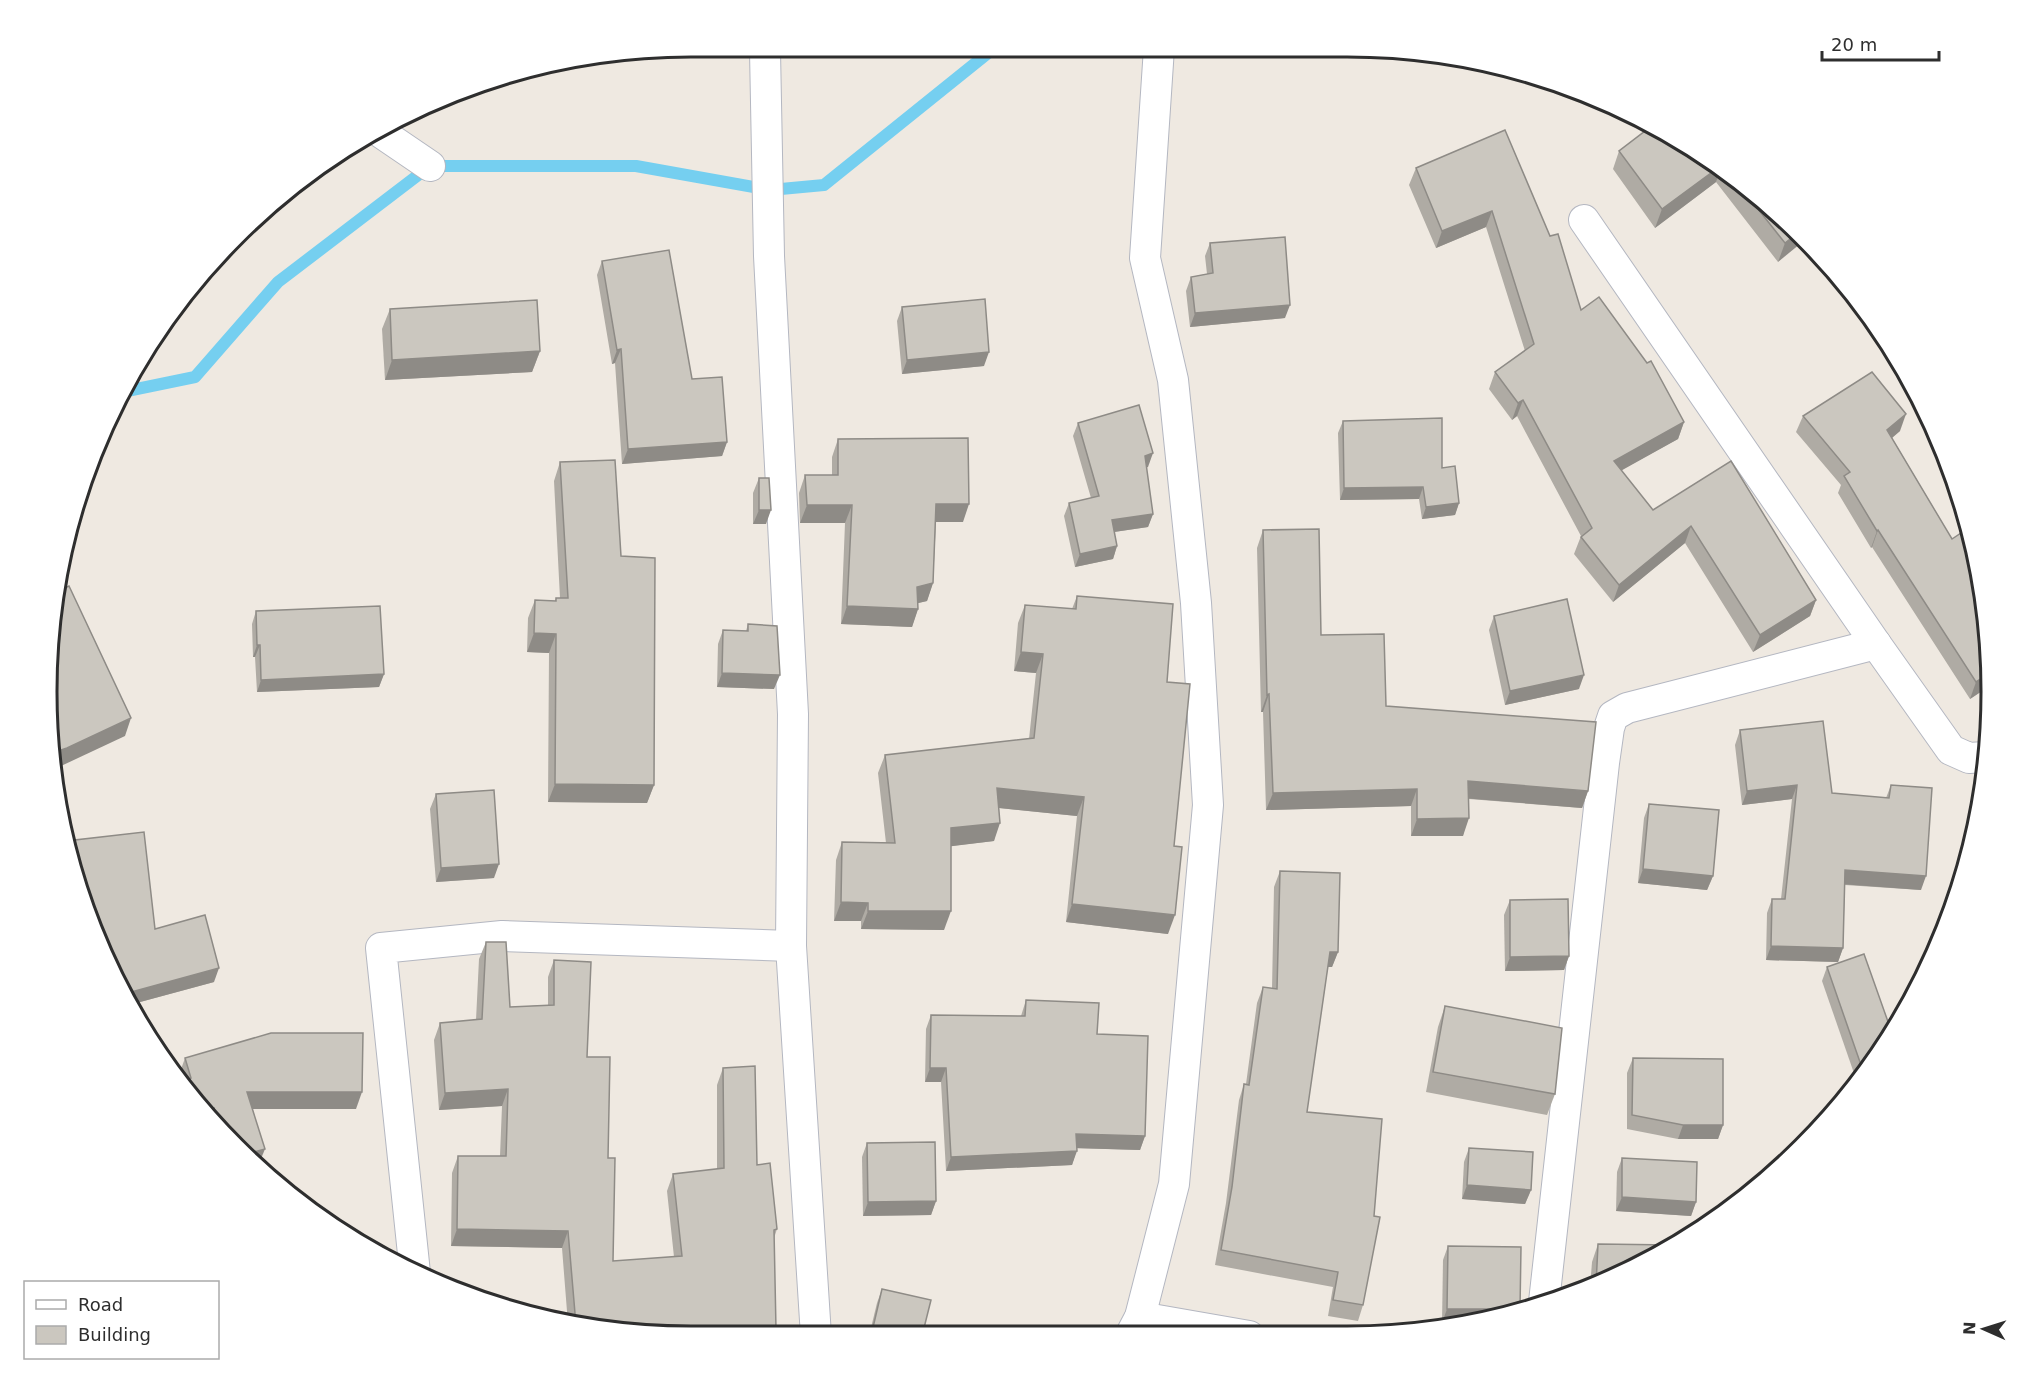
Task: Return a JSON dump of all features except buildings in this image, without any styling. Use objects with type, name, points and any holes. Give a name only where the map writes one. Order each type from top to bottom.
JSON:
[{"type":"street","points":[[765,57],[769,256],[793,714],[791,946],[815,1326]]},
{"type":"street","points":[[1135,1326],[1174,1184],[1208,805],[1196,603],[1173,380],[1144,258],[1158,57]]},
{"type":"street","points":[[386,136],[430,166]]},
{"type":"street","points":[[1584,220],[1951,750],[1969,758],[1978,757]]},
{"type":"street","points":[[1545,1294],[1602,774],[1613,716],[1627,708],[1876,644]]},
{"type":"street","points":[[414,1262],[381,948],[502,936],[791,946]]},
{"type":"waterway","points":[[134,390],[195,377],[278,282],[430,166],[636,166],[770,190],[824,185],[983,57]]}]
